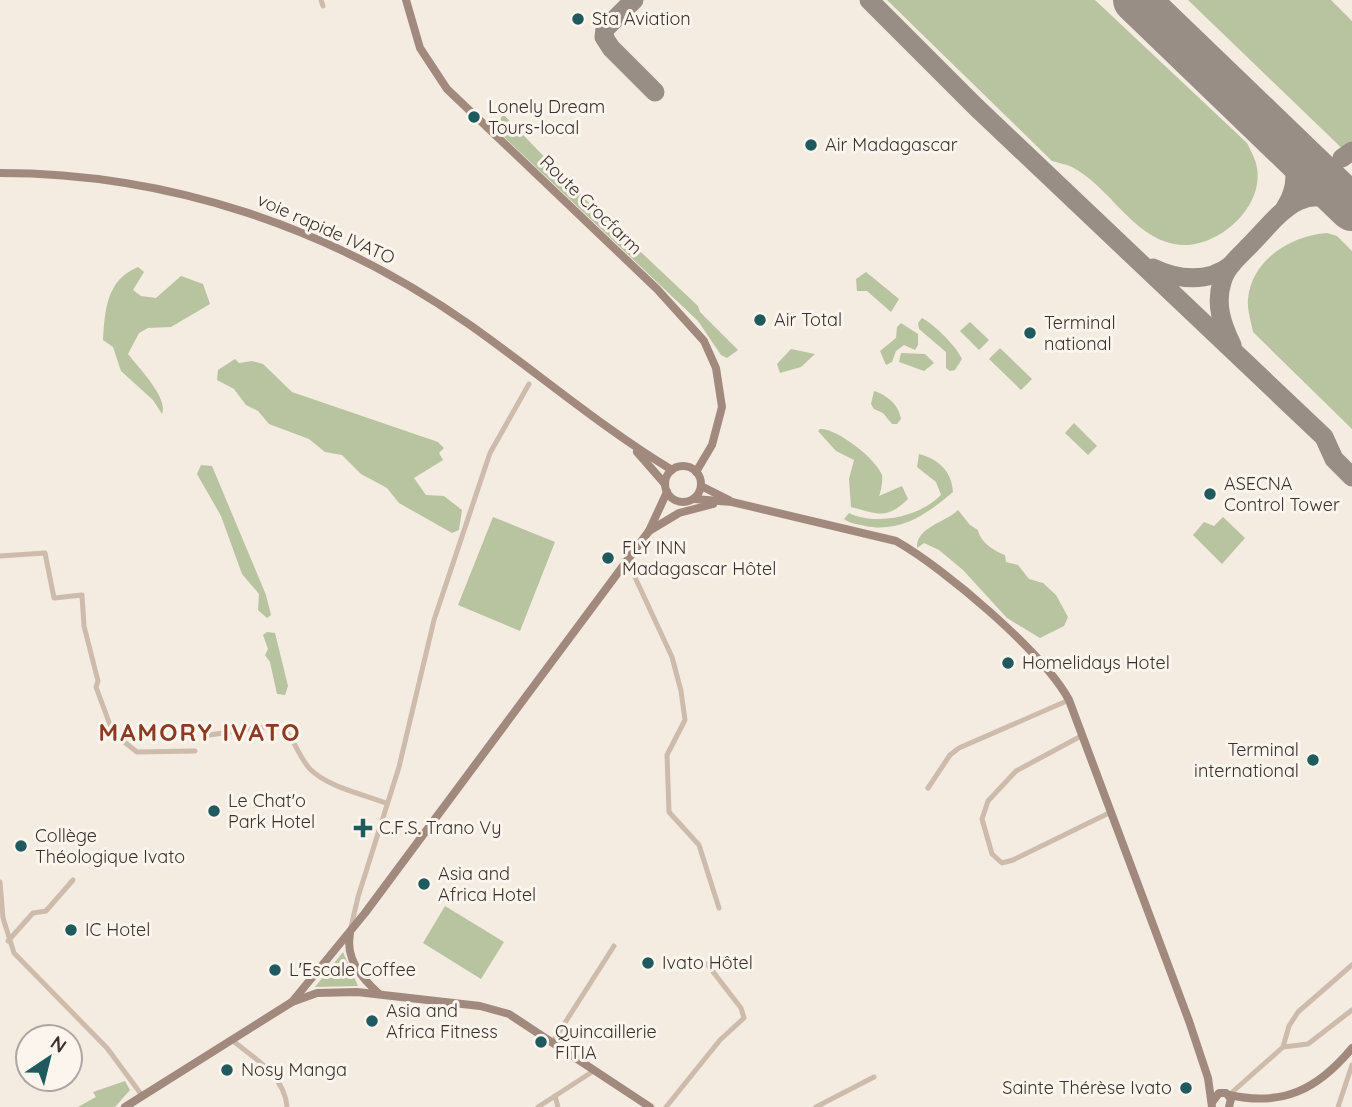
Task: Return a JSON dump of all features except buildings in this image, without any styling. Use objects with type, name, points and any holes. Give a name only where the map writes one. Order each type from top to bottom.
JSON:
[{"type":"main road","name":"Route Crocfarm","points":[[406,0],[420,48],[447,89],[657,289],[704,341],[716,368],[722,407],[712,445],[696,472]]},
{"type":"main road","name":"voie rapide IVATO","points":[[0,173],[70,176],[198,197],[302,231],[363,259],[427,297],[522,362],[630,445]]},
{"type":"main road","points":[[630,445],[672,470],[688,467],[712,445]]},
{"type":"main road","points":[[630,445],[678,502],[732,501]]},
{"type":"main road","points":[[688,467],[696,472],[701,486],[732,501],[896,541],[917,553],[955,583],[1044,666],[1069,699],[1083,735],[1208,1078],[1214,1105]]},
{"type":"main road","points":[[292,1002],[350,930],[649,531],[672,470]]},
{"type":"main road","points":[[649,531],[690,501],[701,486]]},
{"type":"main road","points":[[649,531],[679,513],[732,501]]},
{"type":"main road","points":[[350,930],[349,948],[355,966],[379,993]]},
{"type":"main road","points":[[125,1107],[138,1096],[292,1002],[317,993],[379,993],[488,1008],[519,1017],[650,1107]]},
{"type":"main road","points":[[1208,1078],[1226,1094],[1229,1107],[1256,1100],[1283,1098],[1306,1088],[1328,1073],[1352,1048]]},
{"type":"main road","points":[[1214,1105],[1216,1095],[1226,1094],[1256,1100]]},
{"type":"street","points":[[350,930],[399,767],[434,620],[489,453],[529,384]]},
{"type":"street","points":[[0,556],[45,553],[54,598],[82,595],[84,626],[98,681],[96,687],[113,733],[136,752],[195,751]]},
{"type":"street","points":[[627,560],[672,657],[681,691],[685,720],[667,755],[669,812],[699,845],[719,908]]},
{"type":"street","points":[[928,788],[950,755],[959,748],[1069,699]]},
{"type":"street","points":[[203,736],[276,725],[291,735],[306,765],[320,777],[386,803]]},
{"type":"street","points":[[1083,735],[1016,771],[988,801],[982,819],[992,854],[1002,863],[1013,860],[1111,812]]},
{"type":"street","points":[[8,941],[33,914],[46,911],[73,880]]},
{"type":"street","points":[[0,882],[2,917],[8,941],[24,964],[107,1048],[138,1096],[142,1107]]},
{"type":"street","points":[[554,1040],[614,946]]},
{"type":"street","points":[[666,1107],[720,1040],[744,1018],[741,1008],[707,964]]},
{"type":"street","points":[[1283,1047],[1289,1026],[1297,1012],[1352,965]]},
{"type":"street","points":[[1226,1094],[1283,1047],[1308,1044],[1352,1010]]},
{"type":"street","points":[[232,1041],[267,1068],[279,1083],[287,1107]]},
{"type":"street","points":[[1338,1107],[1352,1065]]},
{"type":"street","points":[[538,1107],[595,1070]]},
{"type":"street","points":[[816,1107],[874,1076]]},
{"type":"street","points":[[555,1096],[558,1107]]},
{"type":"green space","points":[[887,0],[1095,0],[1247,143],[1257,168],[1257,184],[1252,199],[1233,225],[1219,235],[1189,245],[1159,239],[1133,221],[1085,175],[1070,166],[1052,161]]},
{"type":"green space","points":[[1188,0],[1331,0],[1352,21],[1352,158]]},
{"type":"green space","points":[[503,114],[589,203],[698,306],[700,312],[738,350],[727,358],[721,355],[698,321],[503,136],[497,126]]},
{"type":"green space","points":[[1327,233],[1337,236],[1352,251],[1352,429],[1253,332],[1248,307],[1251,285],[1265,262],[1287,244]]},
{"type":"green space","points":[[138,267],[144,272],[133,290],[141,296],[156,298],[181,276],[203,284],[210,304],[171,327],[148,328],[139,333],[128,354],[157,392],[163,408],[162,414],[153,400],[121,371],[113,347],[103,340],[105,318],[113,288],[127,273]]},
{"type":"green space","points":[[866,272],[899,299],[891,312],[867,291],[857,291],[856,279]]},
{"type":"green space","points":[[922,318],[945,336],[959,354],[962,359],[955,370],[946,368],[946,352],[919,329],[918,323]]},
{"type":"green space","points":[[970,322],[989,340],[979,350],[960,331]]},
{"type":"green space","points":[[901,323],[918,334],[918,345],[915,350],[904,345],[896,351],[892,362],[886,365],[880,351],[896,338],[897,327]]},
{"type":"green space","points":[[1000,348],[1032,379],[1021,390],[989,359]]},
{"type":"green space","points":[[791,349],[815,354],[801,367],[780,373],[777,364]]},
{"type":"green space","points":[[901,353],[925,354],[934,363],[924,371],[899,362]]},
{"type":"green space","points":[[235,359],[239,363],[252,361],[263,364],[292,392],[438,442],[444,448],[439,453],[443,460],[414,478],[426,495],[444,496],[462,510],[459,530],[452,533],[399,503],[387,488],[361,474],[342,455],[325,452],[309,439],[269,424],[258,411],[246,405],[234,389],[217,380],[218,370]]},
{"type":"green space","points":[[874,391],[895,405],[901,419],[897,424],[892,424],[883,413],[874,409],[871,404]]},
{"type":"green space","points":[[1074,423],[1097,446],[1088,455],[1065,433]]},
{"type":"green space","points":[[820,429],[846,439],[872,461],[882,475],[879,496],[902,486],[908,499],[894,510],[881,514],[851,507],[849,479],[854,460],[836,451],[818,431]]},
{"type":"green space","points":[[919,454],[943,467],[950,478],[953,492],[913,520],[890,527],[865,526],[844,519],[849,513],[871,519],[897,517],[932,503],[941,495],[936,482],[917,467]]},
{"type":"green space","points":[[201,465],[212,466],[266,595],[271,615],[267,618],[258,610],[259,594],[242,574],[221,516],[197,474]]},
{"type":"green space","points":[[958,510],[970,525],[978,530],[985,542],[1005,555],[1006,562],[1018,565],[1029,579],[1043,583],[1056,595],[1068,617],[1064,626],[1040,638],[1007,618],[963,570],[939,550],[924,543],[917,548],[921,535],[926,530]]},
{"type":"green space","points":[[493,517],[555,542],[520,631],[458,605]]},
{"type":"green space","points":[[1223,517],[1245,538],[1222,564],[1193,535],[1204,522],[1214,526]]},
{"type":"green space","points":[[267,632],[275,633],[288,686],[285,695],[277,694],[270,662],[265,655],[268,649],[263,635]]},
{"type":"green space","points":[[445,906],[504,942],[481,979],[423,943]]},
{"type":"green space","points":[[343,952],[358,986],[315,987]]},
{"type":"green space","points":[[125,1081],[130,1090],[115,1107],[78,1107],[96,1097],[93,1092]]},
{"type":"taxiway","points":[[634,0],[605,29],[604,37],[611,48],[655,92]]},
{"type":"taxiway","points":[[869,0],[976,107],[1324,437],[1334,459],[1352,477]]},
{"type":"taxiway","points":[[1282,140],[1291,157],[1295,174],[1293,191],[1285,208]]},
{"type":"taxiway","points":[[1342,158],[1352,151]]},
{"type":"taxiway","points":[[1232,345],[1219,306],[1222,282],[1230,266],[1293,204],[1317,197],[1347,205]]},
{"type":"taxiway","points":[[1153,268],[1172,275],[1193,278],[1213,275],[1231,265]]},
{"type":"runway","points":[[1136,0],[1352,208]]},
{"type":"place","name":"Sta Aviation","points":[[578,19]]},
{"type":"place","name":"Lonely Dream Tours-local","points":[[474,117]]},
{"type":"place","name":"Air Madagascar","points":[[811,145]]},
{"type":"place","name":"Air Total","points":[[760,320]]},
{"type":"place","name":"Terminal national","points":[[1030,333]]},
{"type":"place","name":"ASECNA Control Tower","points":[[1210,494]]},
{"type":"place","name":"FLY INN Madagascar Hôtel","points":[[608,558]]},
{"type":"place","name":"Homelidays Hotel","points":[[1008,663]]},
{"type":"place","name":"Terminal international","points":[[1313,760]]},
{"type":"place","name":"Le Chat'o Park Hotel","points":[[214,811]]},
{"type":"place","name":"C.F.S. Trano Vy","points":[[363,828]]},
{"type":"place","name":"Collège Théologique Ivato","points":[[21,846]]},
{"type":"place","name":"Asia and Africa Hotel","points":[[424,884]]},
{"type":"place","name":"IC Hotel","points":[[71,930]]},
{"type":"place","name":"Ivato Hôtel","points":[[648,963]]},
{"type":"place","name":"L'Escale Coffee","points":[[275,970]]},
{"type":"place","name":"Asia and Africa Fitness","points":[[372,1021]]},
{"type":"place","name":"Quincaillerie FITIA","points":[[541,1042]]},
{"type":"place","name":"Nosy Manga","points":[[227,1070]]},
{"type":"place","name":"Sainte Thérèse Ivato","points":[[1186,1088]]},
{"type":"district","name":"MAMORY IVATO","points":[[200,733]]}]
